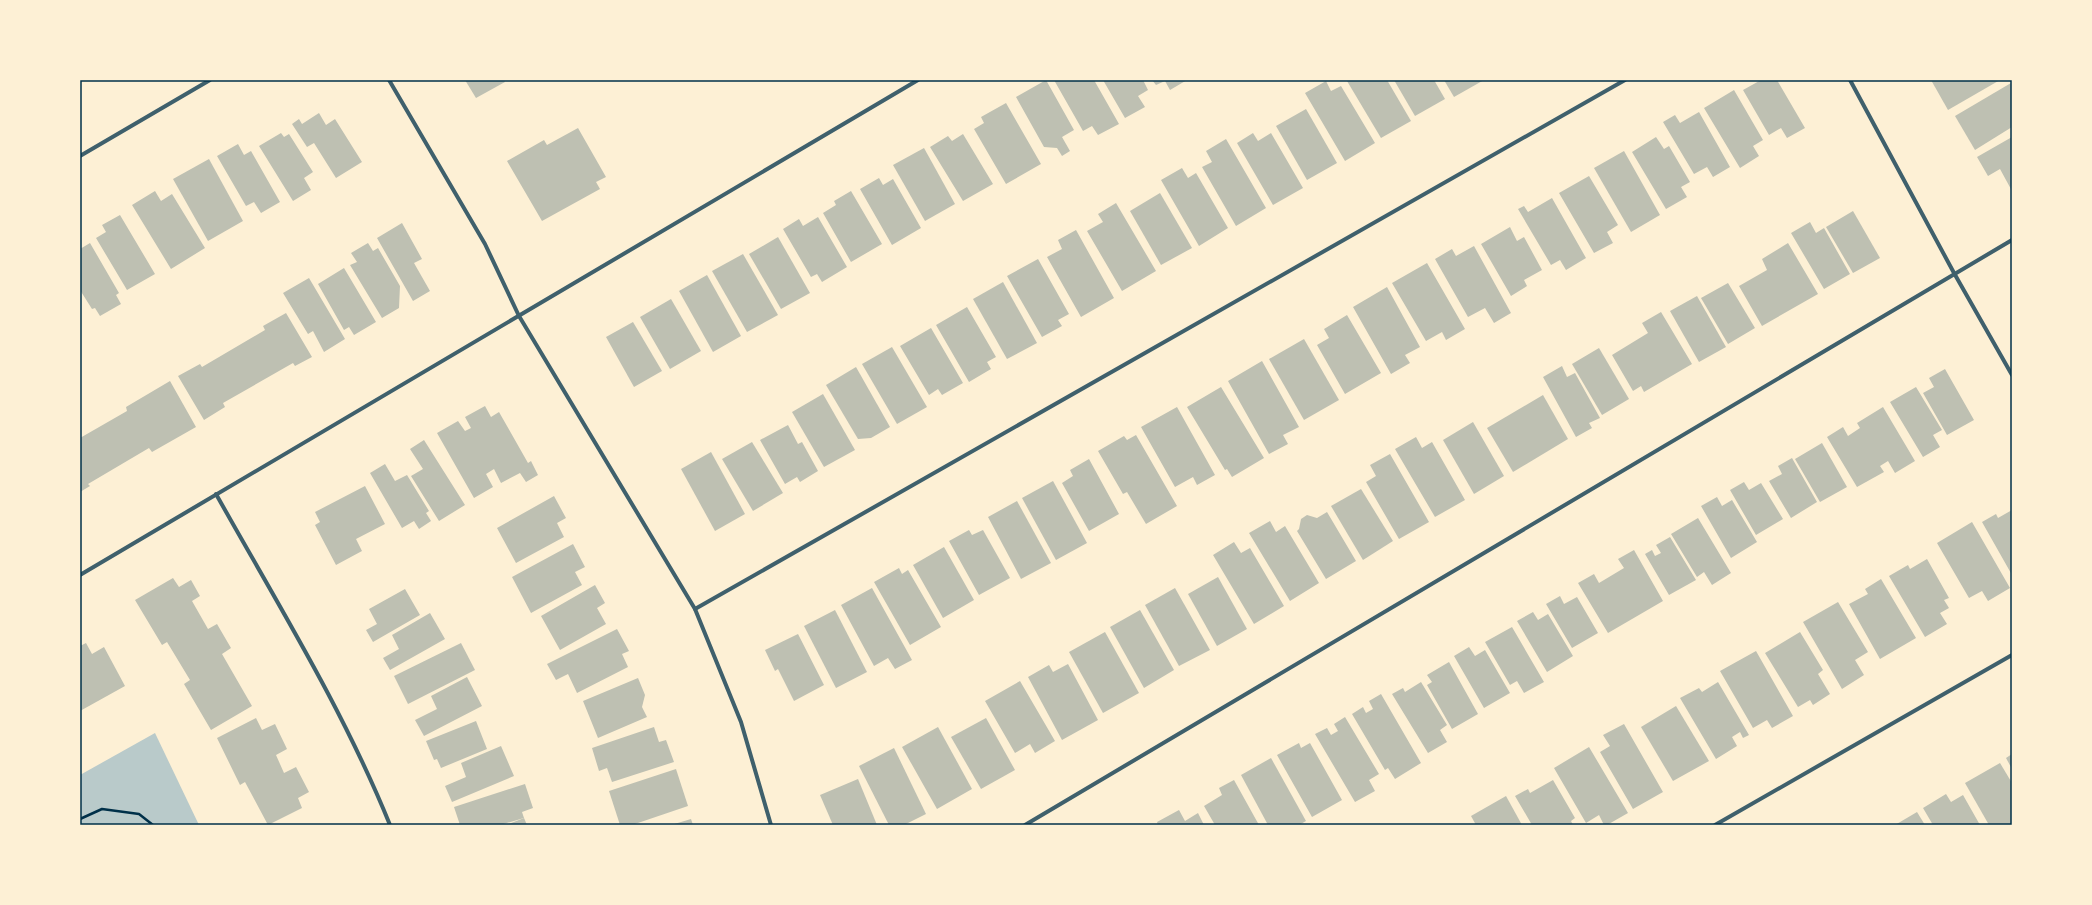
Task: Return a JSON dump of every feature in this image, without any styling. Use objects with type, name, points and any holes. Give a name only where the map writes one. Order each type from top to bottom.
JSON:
[{"type":"street","points":[[80,156],[210,80]]},
{"type":"street","points":[[389,80],[485,244],[518,316],[695,609],[741,722],[770,825]]},
{"type":"street","points":[[80,575],[918,80]]},
{"type":"street","points":[[695,609],[1625,80]]},
{"type":"street","points":[[1850,80],[1954,273],[2012,375]]},
{"type":"street","points":[[1025,825],[2012,240]]},
{"type":"street","points":[[216,494],[340,713],[372,781],[390,825]]},
{"type":"street","points":[[1715,825],[2012,655]]},
{"type":"path","points":[[80,819],[102,809],[138,814],[153,825]]},
{"type":"shaded area","points":[[155,733],[199,825],[80,825],[80,775]]},
{"type":"building","points":[[465,80],[504,80],[505,82],[476,98]]},
{"type":"building","points":[[1046,80],[1074,130],[1062,137],[1070,151],[1062,156],[1057,148],[1044,147],[1016,97]]},
{"type":"building","points":[[1054,80],[1094,80],[1119,124],[1098,135],[1092,126],[1083,131]]},
{"type":"building","points":[[1103,80],[1143,80],[1148,90],[1138,96],[1145,107],[1125,118]]},
{"type":"building","points":[[1152,80],[1187,80],[1170,90],[1165,81],[1156,85]]},
{"type":"building","points":[[1387,80],[1411,121],[1381,138],[1347,81]]},
{"type":"building","points":[[1394,80],[1434,80],[1445,99],[1415,116]]},
{"type":"building","points":[[1444,80],[1484,80],[1454,97]]},
{"type":"building","points":[[1761,80],[1777,80],[1805,128],[1787,138],[1781,128],[1769,135],[1743,90]]},
{"type":"building","points":[[1931,80],[2000,80],[1948,110]]},
{"type":"building","points":[[1326,81],[1331,91],[1341,86],[1375,143],[1345,161],[1305,93]]},
{"type":"building","points":[[2011,83],[2012,127],[1975,150],[1955,116]]},
{"type":"building","points":[[1734,90],[1763,140],[1753,146],[1759,156],[1740,168],[1704,108]]},
{"type":"building","points":[[1006,103],[1041,164],[1006,184],[974,129],[984,123],[981,117]]},
{"type":"building","points":[[1306,109],[1337,163],[1307,180],[1276,126]]},
{"type":"building","points":[[1699,112],[1730,167],[1713,177],[1707,167],[1694,174],[1663,122],[1675,115],[1680,123]]},
{"type":"building","points":[[319,113],[326,125],[335,119],[362,162],[336,178],[314,143],[307,147],[292,124],[299,119],[302,124]]},
{"type":"building","points":[[578,128],[606,177],[596,182],[600,189],[542,221],[507,161],[544,140],[547,145]]},
{"type":"building","points":[[281,133],[284,137],[289,134],[313,172],[304,178],[311,190],[293,201],[259,146]]},
{"type":"building","points":[[1253,133],[1258,141],[1271,133],[1303,188],[1273,205],[1237,143]]},
{"type":"building","points":[[963,134],[993,184],[963,201],[930,147],[948,136],[952,141]]},
{"type":"building","points":[[1656,137],[1664,149],[1669,146],[1690,182],[1681,187],[1687,197],[1666,209],[1632,152]]},
{"type":"building","points":[[2012,137],[2012,191],[2000,169],[1988,176],[1977,157]]},
{"type":"building","points":[[1226,139],[1266,208],[1236,226],[1202,167],[1212,162],[1206,151]]},
{"type":"building","points":[[238,144],[244,155],[251,151],[280,202],[261,213],[254,202],[246,206],[217,156]]},
{"type":"building","points":[[924,148],[955,204],[925,221],[893,165]]},
{"type":"building","points":[[1624,151],[1660,215],[1631,232],[1594,168]]},
{"type":"building","points":[[209,159],[243,221],[208,241],[173,179]]},
{"type":"building","points":[[1182,168],[1188,178],[1196,173],[1228,228],[1199,246],[1161,180]]},
{"type":"building","points":[[1589,176],[1618,225],[1607,232],[1613,243],[1594,253],[1559,193]]},
{"type":"building","points":[[879,178],[883,185],[893,179],[921,228],[892,245],[860,189]]},
{"type":"building","points":[[155,191],[161,201],[172,194],[205,248],[171,269],[132,205]]},
{"type":"building","points":[[851,191],[882,244],[851,262],[823,213],[836,205],[834,201]]},
{"type":"building","points":[[1160,193],[1192,248],[1161,265],[1130,211]]},
{"type":"building","points":[[1552,198],[1586,258],[1566,270],[1560,260],[1551,265],[1518,209],[1524,206],[1528,212]]},
{"type":"building","points":[[1116,203],[1156,271],[1122,291],[1087,231],[1103,222],[1098,214]]},
{"type":"building","points":[[1853,211],[1880,258],[1853,273],[1826,227]]},
{"type":"building","points":[[120,215],[155,274],[127,290],[96,238],[106,232],[102,225]]},
{"type":"building","points":[[818,217],[847,267],[822,282],[817,274],[811,277],[783,229],[799,219],[803,226]]},
{"type":"building","points":[[1810,222],[1816,233],[1824,228],[1850,274],[1824,289],[1791,233]]},
{"type":"building","points":[[402,223],[422,259],[414,263],[430,291],[413,301],[377,238]]},
{"type":"building","points":[[1510,227],[1517,241],[1524,237],[1542,270],[1524,280],[1527,286],[1511,296],[1481,244]]},
{"type":"building","points":[[1076,230],[1114,298],[1081,317],[1047,257],[1062,249],[1058,240]]},
{"type":"building","points":[[778,237],[810,293],[781,309],[749,254]]},
{"type":"building","points":[[90,243],[119,293],[116,295],[121,304],[100,316],[95,308],[92,309],[80,290],[80,249]]},
{"type":"building","points":[[368,243],[373,251],[378,248],[400,286],[399,308],[382,318],[350,265],[357,262],[351,253]]},
{"type":"building","points":[[1788,243],[1818,294],[1762,326],[1739,286],[1767,270],[1762,259]]},
{"type":"building","points":[[1474,246],[1511,313],[1494,323],[1485,308],[1468,317],[1435,259],[1452,249],[1456,256]]},
{"type":"building","points":[[743,254],[778,315],[747,332],[712,271]]},
{"type":"building","points":[[1038,259],[1069,314],[1058,320],[1062,326],[1042,337],[1007,276]]},
{"type":"building","points":[[1427,263],[1465,329],[1446,340],[1442,332],[1426,341],[1392,283]]},
{"type":"building","points":[[344,268],[376,322],[354,335],[349,327],[344,330],[318,284]]},
{"type":"building","points":[[707,275],[741,336],[713,352],[679,291]]},
{"type":"building","points":[[309,278],[345,339],[324,352],[313,331],[308,334],[283,293]]},
{"type":"building","points":[[1003,282],[1037,343],[1007,359],[973,299]]},
{"type":"building","points":[[1728,283],[1755,328],[1728,344],[1701,298]]},
{"type":"building","points":[[1387,287],[1420,347],[1405,355],[1410,363],[1391,374],[1353,307]]},
{"type":"building","points":[[1697,296],[1726,347],[1699,362],[1670,311]]},
{"type":"building","points":[[671,299],[701,351],[670,369],[640,317]]},
{"type":"building","points":[[967,307],[996,357],[987,362],[991,369],[969,382],[936,325]]},
{"type":"building","points":[[1661,312],[1692,364],[1644,392],[1641,386],[1633,391],[1612,355],[1648,333],[1642,323]]},
{"type":"building","points":[[286,313],[312,357],[295,366],[293,363],[223,403],[225,407],[204,420],[178,376],[200,364],[202,367],[265,330],[263,326]]},
{"type":"building","points":[[1347,315],[1381,373],[1345,394],[1317,345],[1329,338],[1324,329]]},
{"type":"building","points":[[633,322],[662,371],[634,387],[606,337]]},
{"type":"building","points":[[931,328],[963,383],[942,395],[938,389],[929,395],[900,346]]},
{"type":"building","points":[[1304,339],[1339,400],[1304,420],[1269,359]]},
{"type":"building","points":[[892,347],[927,407],[897,424],[862,364]]},
{"type":"building","points":[[1599,348],[1629,399],[1602,415],[1572,364]]},
{"type":"building","points":[[1262,361],[1299,427],[1283,435],[1288,444],[1269,454],[1228,381]]},
{"type":"building","points":[[1562,366],[1567,377],[1575,373],[1600,418],[1589,423],[1592,428],[1576,437],[1543,377]]},
{"type":"building","points":[[856,367],[890,427],[871,438],[858,439],[826,385]]},
{"type":"building","points":[[1945,369],[1974,420],[1947,435],[1923,393],[1934,387],[1929,378]]},
{"type":"building","points":[[170,381],[196,427],[152,452],[149,448],[88,484],[90,486],[80,492],[80,438],[127,411],[126,407]]},
{"type":"building","points":[[1221,387],[1264,458],[1232,477],[1227,469],[1225,470],[1187,407]]},
{"type":"building","points":[[1916,387],[1942,430],[1933,435],[1940,447],[1923,457],[1890,402]]},
{"type":"building","points":[[823,394],[855,450],[824,467],[792,412]]},
{"type":"building","points":[[1543,395],[1568,439],[1513,472],[1487,428]]},
{"type":"building","points":[[485,406],[491,417],[499,412],[528,463],[531,461],[538,475],[526,482],[520,473],[501,483],[494,469],[486,474],[493,487],[474,498],[437,433],[458,421],[465,431],[471,428],[465,417]]},
{"type":"building","points":[[1177,407],[1215,475],[1197,485],[1193,477],[1175,487],[1141,427]]},
{"type":"building","points":[[1883,407],[1915,461],[1895,473],[1888,461],[1880,466],[1884,472],[1857,487],[1827,437],[1843,427],[1848,436],[1860,428],[1857,423]]},
{"type":"building","points":[[1473,422],[1504,476],[1474,494],[1443,440]]},
{"type":"building","points":[[788,425],[798,444],[802,442],[818,471],[800,482],[797,477],[785,484],[760,440]]},
{"type":"building","points":[[1136,435],[1177,506],[1146,524],[1127,492],[1123,494],[1098,451],[1124,436],[1127,440]]},
{"type":"building","points":[[1416,437],[1422,448],[1432,442],[1465,500],[1435,517],[1395,449]]},
{"type":"building","points":[[424,440],[465,505],[439,521],[411,476],[423,469],[410,449]]},
{"type":"building","points":[[752,442],[783,493],[753,511],[722,459]]},
{"type":"building","points":[[1822,443],[1847,487],[1820,502],[1795,459]]},
{"type":"building","points":[[711,452],[745,514],[715,531],[681,469]]},
{"type":"building","points":[[1390,454],[1429,522],[1399,539],[1366,482],[1376,476],[1370,465]]},
{"type":"building","points":[[1792,458],[1817,502],[1791,518],[1769,481],[1782,474],[1778,466]]},
{"type":"building","points":[[1089,459],[1119,514],[1089,531],[1062,483],[1073,476],[1070,470]]},
{"type":"building","points":[[385,464],[395,481],[407,475],[429,511],[426,513],[431,521],[419,529],[414,521],[402,528],[370,473]]},
{"type":"building","points":[[1053,481],[1087,543],[1056,560],[1022,498]]},
{"type":"building","points":[[1744,482],[1749,490],[1761,483],[1783,519],[1756,535],[1730,490]]},
{"type":"building","points":[[365,486],[385,524],[356,539],[362,551],[336,565],[315,525],[320,522],[315,512]]},
{"type":"building","points":[[1361,489],[1393,541],[1363,560],[1331,506]]},
{"type":"building","points":[[554,496],[566,518],[557,523],[564,537],[516,563],[497,528]]},
{"type":"building","points":[[1717,497],[1722,506],[1732,500],[1757,542],[1731,558],[1701,506]]},
{"type":"building","points":[[1017,501],[1051,563],[1021,579],[988,517]]},
{"type":"building","points":[[2012,510],[2012,575],[1982,522],[1996,514],[1998,518]]},
{"type":"building","points":[[1327,512],[1356,561],[1326,579],[1297,531],[1299,529],[1301,519],[1307,515],[1317,518]]},
{"type":"building","points":[[1698,518],[1731,573],[1712,585],[1704,572],[1697,577],[1671,534]]},
{"type":"building","points":[[1270,521],[1276,532],[1285,526],[1319,583],[1290,601],[1249,533]]},
{"type":"building","points":[[1972,522],[2010,588],[1988,601],[1982,591],[1969,598],[1937,543]]},
{"type":"building","points":[[969,530],[972,535],[983,530],[1010,578],[979,595],[949,541]]},
{"type":"building","points":[[1670,537],[1696,580],[1669,595],[1645,554],[1652,550],[1655,556],[1661,553],[1656,545]]},
{"type":"building","points":[[1234,542],[1241,553],[1250,548],[1284,606],[1254,624],[1213,555]]},
{"type":"building","points":[[573,544],[585,567],[575,572],[582,585],[531,613],[512,577]]},
{"type":"building","points":[[944,547],[974,600],[943,618],[913,565]]},
{"type":"building","points":[[1634,550],[1663,601],[1608,633],[1578,583],[1594,574],[1599,583],[1624,568],[1618,559]]},
{"type":"building","points":[[1927,559],[1949,598],[1944,600],[1949,608],[1940,613],[1947,624],[1925,637],[1889,576],[1908,565],[1910,569]]},
{"type":"building","points":[[899,568],[902,574],[908,570],[941,627],[910,645],[874,582]]},
{"type":"building","points":[[1218,577],[1247,629],[1217,646],[1188,594]]},
{"type":"building","points":[[173,578],[179,587],[191,580],[200,596],[192,601],[208,629],[217,624],[231,648],[222,654],[252,706],[211,730],[184,684],[190,680],[167,642],[162,645],[135,600]]},
{"type":"building","points":[[1881,579],[1916,638],[1880,659],[1849,604],[1868,594],[1865,589]]},
{"type":"building","points":[[595,585],[605,603],[597,608],[606,624],[560,650],[541,616]]},
{"type":"building","points":[[872,588],[912,660],[895,669],[888,658],[874,666],[841,605]]},
{"type":"building","points":[[1175,588],[1210,650],[1179,666],[1145,605]]},
{"type":"building","points":[[405,589],[420,615],[373,642],[366,630],[377,624],[369,609]]},
{"type":"building","points":[[1560,596],[1564,604],[1577,597],[1598,633],[1572,648],[1546,604]]},
{"type":"building","points":[[1838,602],[1868,652],[1855,660],[1864,675],[1842,689],[1803,622]]},
{"type":"building","points":[[835,610],[867,672],[836,688],[804,626]]},
{"type":"building","points":[[1140,610],[1174,670],[1144,688],[1110,627]]},
{"type":"building","points":[[1533,612],[1538,620],[1548,614],[1573,656],[1547,672],[1517,621]]},
{"type":"building","points":[[430,613],[445,639],[390,670],[383,658],[399,649],[392,635]]},
{"type":"building","points":[[1512,627],[1544,682],[1524,693],[1517,681],[1510,685],[1485,642]]},
{"type":"building","points":[[617,629],[629,651],[622,654],[628,667],[577,693],[568,674],[556,680],[547,664]]},
{"type":"building","points":[[1105,632],[1139,693],[1103,713],[1069,652]]},
{"type":"building","points":[[1800,632],[1823,670],[1818,674],[1830,694],[1813,705],[1810,700],[1798,707],[1765,653]]},
{"type":"building","points":[[798,634],[824,685],[794,701],[778,669],[775,671],[765,650]]},
{"type":"building","points":[[86,643],[92,654],[104,647],[125,686],[80,711],[80,646]]},
{"type":"building","points":[[461,643],[475,670],[408,704],[394,676]]},
{"type":"building","points":[[1469,647],[1475,656],[1485,650],[1510,693],[1484,708],[1454,656]]},
{"type":"building","points":[[1756,651],[1793,716],[1772,728],[1767,720],[1753,728],[1720,671]]},
{"type":"building","points":[[1449,662],[1478,714],[1452,729],[1427,685],[1432,682],[1427,675]]},
{"type":"building","points":[[1068,664],[1098,720],[1062,740],[1028,677],[1049,665],[1053,672]]},
{"type":"building","points":[[467,677],[482,706],[424,736],[415,720],[437,709],[431,696]]},
{"type":"building","points":[[638,678],[645,695],[642,707],[647,717],[598,738],[583,701]]},
{"type":"building","points":[[1020,681],[1055,741],[1035,753],[1030,744],[1015,753],[985,701]]},
{"type":"building","points":[[1421,682],[1447,725],[1440,730],[1447,742],[1428,753],[1392,694],[1403,688],[1405,692]]},
{"type":"building","points":[[1718,682],[1749,735],[1743,738],[1740,732],[1732,737],[1737,746],[1716,759],[1680,698],[1699,688],[1702,692]]},
{"type":"building","points":[[1381,694],[1421,763],[1395,779],[1388,768],[1385,770],[1352,714],[1363,707],[1366,713],[1373,709],[1369,701]]},
{"type":"building","points":[[1676,706],[1709,761],[1673,781],[1641,727]]},
{"type":"building","points":[[1345,717],[1379,774],[1369,780],[1375,791],[1355,802],[1315,734],[1327,728],[1331,735],[1338,731],[1334,724]]},
{"type":"building","points":[[256,718],[262,730],[275,724],[287,749],[276,755],[284,773],[296,767],[309,792],[298,798],[302,808],[268,825],[245,782],[240,785],[217,738]]},
{"type":"building","points":[[986,718],[1015,770],[981,789],[951,737]]},
{"type":"building","points":[[476,721],[487,749],[441,768],[437,759],[434,760],[426,741]]},
{"type":"building","points":[[1624,724],[1663,792],[1633,809],[1600,752],[1610,746],[1603,735]]},
{"type":"building","points":[[654,727],[659,742],[666,740],[674,762],[612,782],[607,768],[599,771],[592,748]]},
{"type":"building","points":[[938,727],[972,789],[937,809],[902,747]]},
{"type":"building","points":[[1299,743],[1301,748],[1310,743],[1342,800],[1312,817],[1277,755]]},
{"type":"building","points":[[501,746],[514,776],[452,802],[445,786],[466,777],[461,763]]},
{"type":"building","points":[[1589,747],[1628,813],[1607,825],[1604,825],[1599,815],[1586,823],[1554,768]]},
{"type":"building","points":[[894,748],[926,814],[904,825],[889,825],[859,766]]},
{"type":"building","points":[[2012,754],[2012,769],[2006,758]]},
{"type":"building","points":[[1271,758],[1306,821],[1299,825],[1268,825],[1241,775]]},
{"type":"building","points":[[2000,763],[2012,783],[2012,825],[1989,825],[1965,783]]},
{"type":"building","points":[[676,769],[688,806],[632,825],[620,825],[609,791]]},
{"type":"building","points":[[858,779],[877,825],[833,825],[820,795]]},
{"type":"building","points":[[1234,780],[1259,825],[1215,825],[1204,806],[1222,795],[1219,788]]},
{"type":"building","points":[[1553,780],[1575,818],[1571,821],[1573,825],[1532,825],[1515,796],[1528,789],[1530,793]]},
{"type":"building","points":[[525,784],[533,808],[522,812],[524,818],[500,825],[460,825],[454,807]]},
{"type":"building","points":[[1946,794],[1951,802],[1963,795],[1980,825],[1933,825],[1923,808]]},
{"type":"building","points":[[1506,796],[1522,825],[1476,825],[1471,816]]},
{"type":"building","points":[[1179,810],[1185,821],[1198,813],[1204,825],[1158,825],[1157,822]]},
{"type":"building","points":[[1917,812],[1925,825],[1895,825]]},
{"type":"building","points":[[524,818],[527,825],[506,825]]},
{"type":"building","points":[[691,819],[693,825],[671,825]]}]
